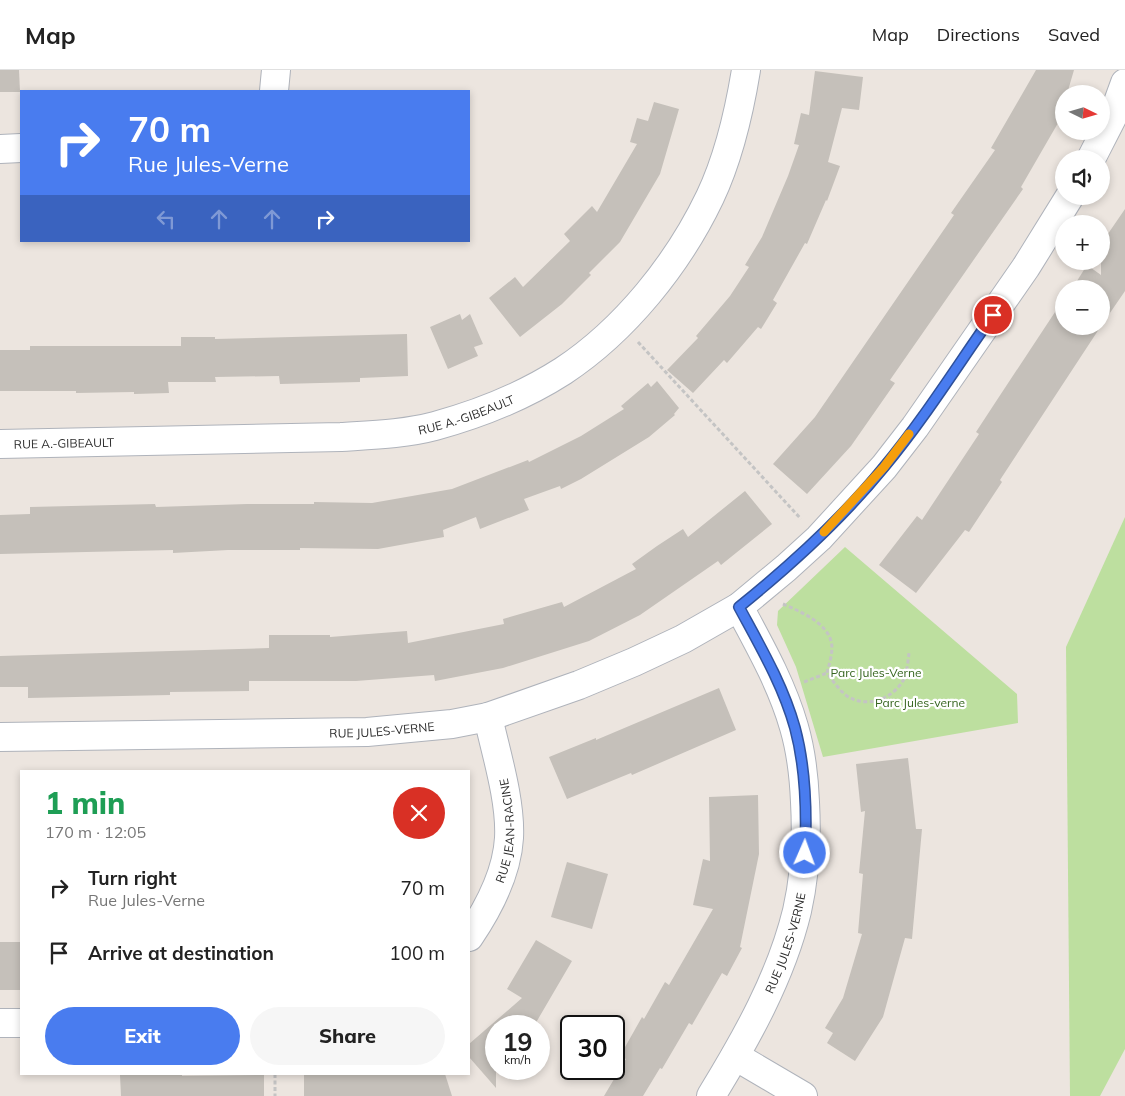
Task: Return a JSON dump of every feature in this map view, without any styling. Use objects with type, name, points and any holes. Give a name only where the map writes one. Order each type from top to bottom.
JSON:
[{"type":"street","points":[[274,90],[276,70]]},
{"type":"street","name":"RUE A.-GIBEAULT","points":[[0,444],[341,437],[392,434],[434,427],[481,412],[524,393],[563,371],[596,346],[631,312],[662,276],[690,234],[710,196],[724,162],[741,103],[746,70]]},
{"type":"street","points":[[1096,150],[1113,116],[1125,83]]},
{"type":"street","points":[[0,149],[20,148]]},
{"type":"street","name":"RUE JULES-VERNE","points":[[0,737],[367,732],[452,724],[488,717],[579,685],[683,639],[748,599],[819,538],[884,467],[915,427],[1026,267],[1064,205]]},
{"type":"street","name":"RUE JULES-VERNE","points":[[711,1096],[735,1056],[773,980],[792,928],[801,886],[805,853],[806,820],[801,758],[785,699],[767,659],[748,599]]},
{"type":"street","name":"RUE JEAN-RACINE","points":[[470,935],[499,882],[506,859],[509,838],[503,788],[488,717]]},
{"type":"street","points":[[0,1023],[20,1022]]},
{"type":"street","points":[[735,1056],[803,1096]]},
{"type":"path","points":[[620,322],[802,520]]},
{"type":"path","points":[[748,599],[812,618],[831,641],[831,656],[827,673],[837,686],[854,699],[874,701],[894,693],[905,678],[909,653]]},
{"type":"path","points":[[275,1075],[275,1096]]},
{"type":"green space","points":[[1125,517],[1125,1049],[1100,1096],[1070,1096],[1066,647]]},
{"type":"green space","name":"Parc Jules-Verne","points":[[845,547],[1017,694],[1018,723],[823,757],[796,667],[777,625],[778,611]]},
{"type":"building","points":[[0,70],[19,70],[20,92],[0,92]]},
{"type":"building","points":[[1036,70],[1074,70],[1070,85],[1055,85],[1055,128],[1021,187],[1023,189],[890,380],[895,383],[851,446],[807,494],[773,464],[815,417],[954,215],[951,213],[995,150],[991,148]]},
{"type":"building","points":[[815,71],[863,77],[859,110],[842,108],[828,162],[840,166],[827,201],[807,244],[805,243],[773,300],[777,303],[761,329],[758,327],[727,363],[724,360],[693,393],[667,370],[698,338],[696,336],[730,296],[749,267],[745,265],[762,237],[799,145],[794,144],[801,113],[809,115]]},
{"type":"building","points":[[654,102],[679,109],[660,174],[620,242],[562,304],[520,337],[489,298],[515,277],[523,287],[570,241],[564,234],[592,206],[597,212],[637,144],[630,142],[637,118],[648,121]]},
{"type":"building","points":[[1125,209],[1125,291],[1110,313],[1110,280],[1078,280],[1084,270],[1094,270],[1101,275],[1101,270],[1110,270],[1110,231]]},
{"type":"building","points":[[1055,312],[1055,335],[1095,335],[1000,480],[1002,482],[969,532],[965,530],[916,593],[879,565],[917,516],[922,520],[979,434],[976,432]]},
{"type":"building","points":[[460,314],[462,320],[470,314],[483,344],[474,347],[478,356],[448,369],[430,327]]},
{"type":"building","points":[[407,334],[408,376],[360,378],[360,382],[280,384],[279,376],[215,377],[216,382],[168,382],[169,393],[0,391],[0,350],[30,350],[30,346],[181,346],[181,337],[215,337],[215,339]]},
{"type":"building","points":[[657,381],[679,408],[675,415],[649,437],[581,479],[561,489],[560,486],[524,499],[529,510],[480,529],[476,517],[443,530],[444,537],[378,549],[300,548],[300,550],[228,550],[173,553],[173,550],[0,554],[0,515],[30,514],[30,507],[155,504],[156,507],[314,504],[314,502],[372,503],[452,489],[528,460],[529,462],[581,436],[624,409],[621,406],[648,383],[651,387]]},
{"type":"building","points":[[745,491],[772,524],[721,565],[718,561],[640,615],[589,641],[503,668],[435,681],[434,675],[356,681],[249,681],[249,691],[170,692],[170,695],[28,698],[28,687],[0,687],[0,656],[269,648],[269,635],[330,635],[330,637],[407,631],[408,643],[504,624],[503,619],[562,602],[564,607],[636,569],[632,564],[657,546],[683,529],[688,537]]},
{"type":"building","points":[[719,688],[736,730],[632,775],[631,773],[567,799],[549,757],[596,738],[596,740]]},
{"type":"building","points":[[908,758],[916,829],[922,829],[912,939],[905,938],[883,1017],[855,1061],[827,1043],[833,1033],[825,1028],[843,998],[862,934],[858,933],[863,874],[859,873],[865,811],[861,812],[856,764]]},
{"type":"building","points":[[758,795],[759,854],[740,947],[742,948],[727,976],[722,973],[692,1025],[689,1023],[662,1069],[660,1068],[643,1096],[604,1096],[614,1080],[625,1080],[625,1047],[665,982],[669,985],[713,909],[693,905],[703,859],[710,861],[709,797]]},
{"type":"building","points":[[567,862],[608,874],[592,929],[551,917]]},
{"type":"building","points":[[536,940],[572,961],[540,1015],[502,1015],[522,998],[507,989]]},
{"type":"building","points":[[0,942],[20,942],[20,990],[0,990]]},
{"type":"building","points":[[485,1030],[485,1075],[470,1058],[470,1043]]},
{"type":"building","points":[[120,1075],[264,1075],[264,1096],[121,1096]]},
{"type":"building","points":[[304,1075],[445,1075],[452,1096],[304,1096]]},
{"type":"building","points":[[489,1080],[496,1080],[496,1088]]},
{"type":"slow traffic","points":[[824,532],[884,467],[909,434]]},
{"type":"route","points":[[805,853],[805,788],[794,727],[785,699],[767,659],[739,607],[819,538],[884,467],[915,427],[993,315]]},
{"type":"park label","name":"Parc Jules-verne","points":[[920,702]]}]
